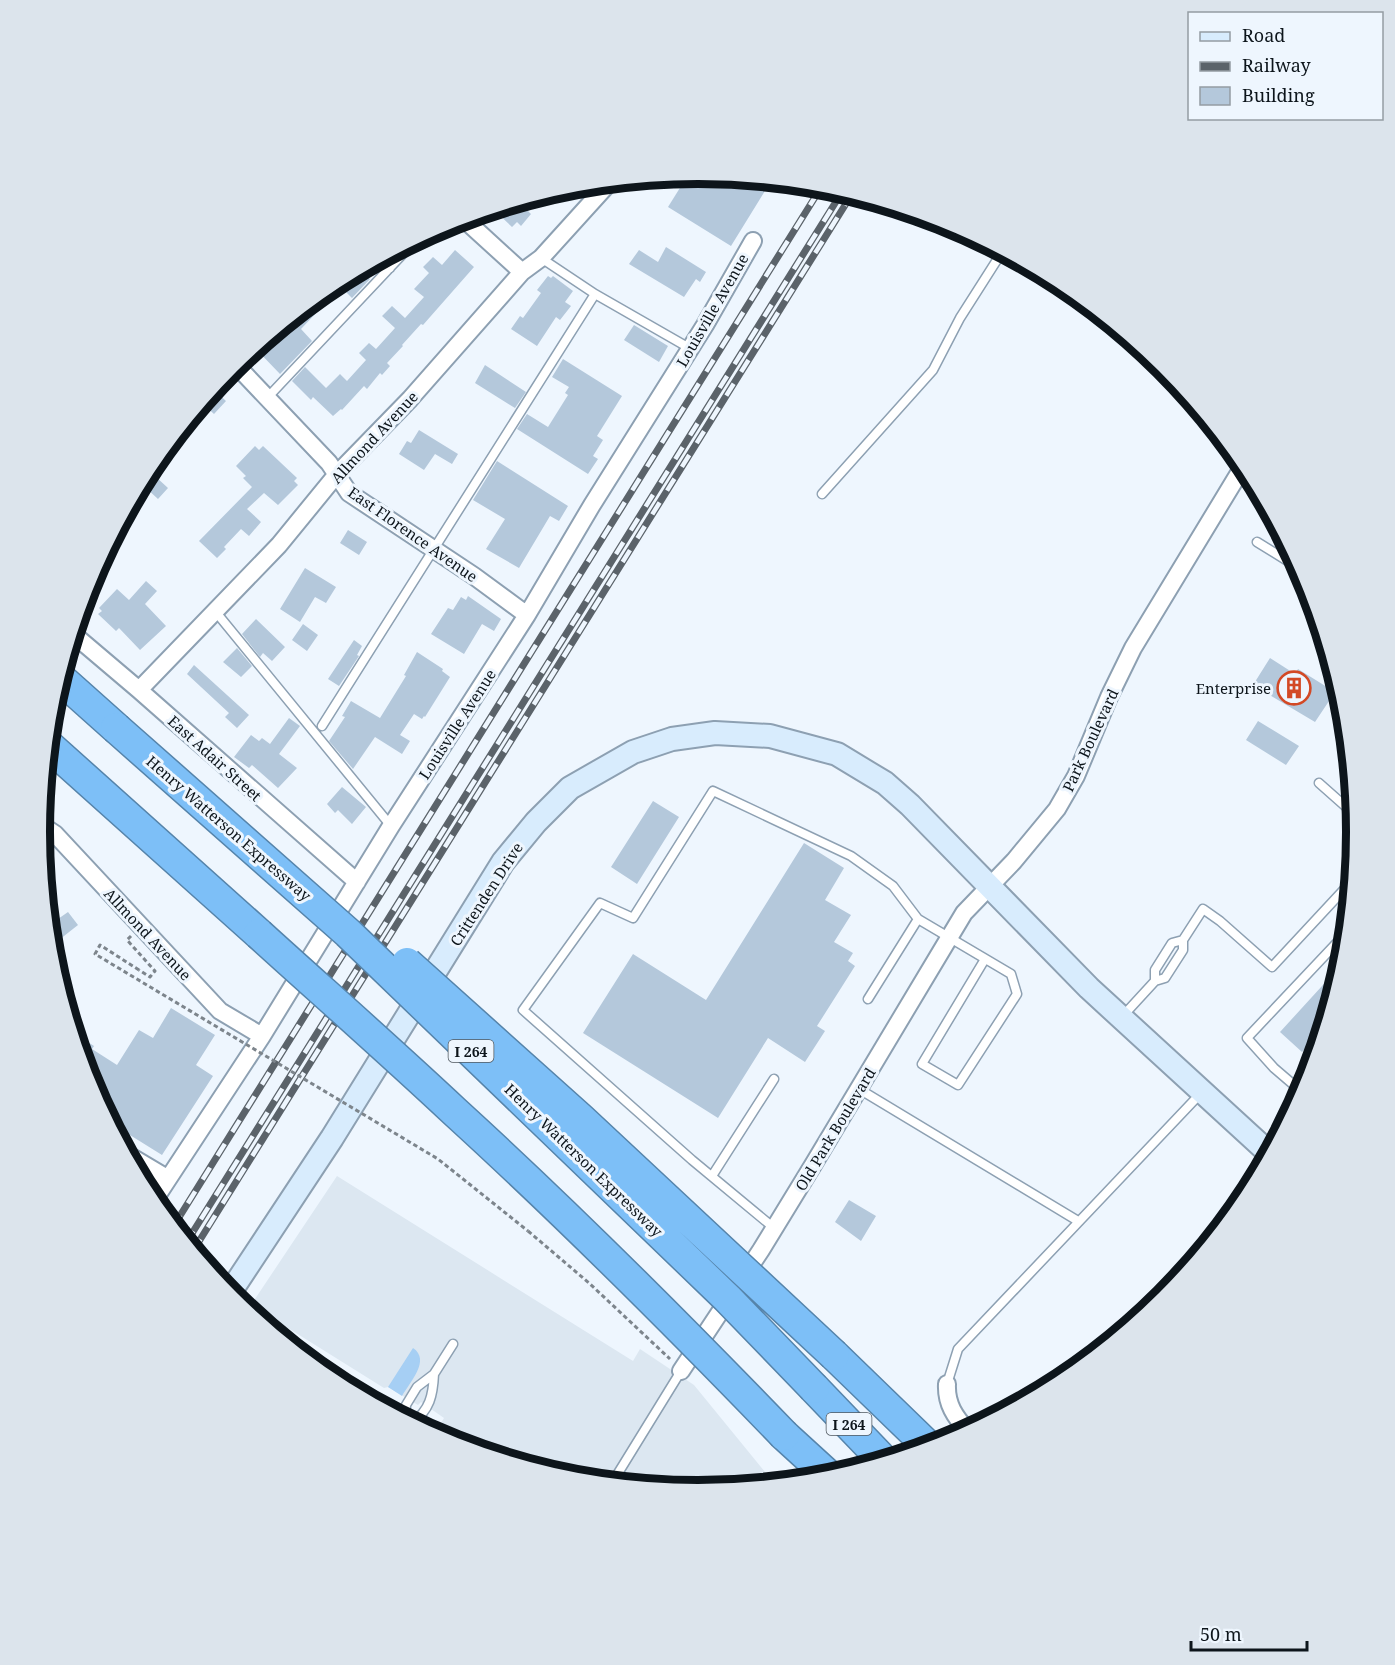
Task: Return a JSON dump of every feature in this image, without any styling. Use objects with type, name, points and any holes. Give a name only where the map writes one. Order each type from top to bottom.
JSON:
[{"type":"highway","name":"Henry Watterson Expressway","points":[[67,684],[348,933],[718,1290],[878,1454]]},
{"type":"highway","points":[[55,752],[454,1110],[675,1322],[784,1435],[821,1469]]},
{"type":"highway","points":[[348,933],[382,942],[589,1127],[922,1440]]},
{"type":"highway","points":[[784,1435],[803,1472]]},
{"type":"main road","name":"Crittenden Drive","points":[[234,1286],[338,1128],[503,862],[536,822],[570,788],[602,768],[633,752],[672,739],[715,733],[770,736],[837,754],[893,790],[934,828],[989,887]]},
{"type":"main road","points":[[989,887],[1121,1018],[1264,1148]]},
{"type":"street","name":"Allmond Avenue","points":[[139,690],[279,545],[337,474],[410,399],[522,273],[541,258],[601,192]]},
{"type":"street","points":[[471,226],[522,273]]},
{"type":"street","name":"Louisville Avenue","points":[[159,1193],[262,1036],[391,826],[527,615],[598,496],[691,349],[753,241]]},
{"type":"street","name":"East Florence Avenue","points":[[242,371],[337,474],[349,493],[434,549],[527,615]]},
{"type":"street","name":"Park Boulevard","points":[[989,887],[1051,816],[1076,776],[1109,697],[1133,648],[1238,475]]},
{"type":"street","name":"East Adair Street","points":[[79,639],[357,882]]},
{"type":"street","name":"Allmond Avenue","points":[[50,831],[220,1011],[262,1036]]},
{"type":"street","name":"Old Park Boulevard","points":[[681,1371],[774,1228],[964,913],[989,887]]},
{"type":"street","points":[[139,1161],[168,1178]]},
{"type":"street","points":[[947,1384],[949,1403],[953,1413],[962,1424]]},
{"type":"lane","points":[[268,397],[401,257]]},
{"type":"lane","points":[[541,258],[595,294],[691,349]]},
{"type":"lane","points":[[822,494],[933,370],[960,318],[998,258]]},
{"type":"lane","points":[[386,264],[390,268]]},
{"type":"lane","points":[[322,726],[595,294]]},
{"type":"lane","points":[[1257,542],[1285,559]]},
{"type":"lane","points":[[215,611],[391,826]]},
{"type":"lane","points":[[1319,783],[1345,806]]},
{"type":"lane","points":[[774,1228],[523,1010],[600,903],[633,918],[713,790],[850,856],[893,886],[918,919],[1011,974],[1017,994],[958,1085],[922,1064],[985,959]]},
{"type":"lane","points":[[1121,1018],[1155,981],[1164,978],[1183,950],[1183,940],[1203,909],[1272,967],[1342,891]]},
{"type":"lane","points":[[868,999],[918,919]]},
{"type":"lane","points":[[1294,1085],[1274,1068],[1247,1038],[1335,944]]},
{"type":"lane","points":[[712,1176],[774,1079]]},
{"type":"lane","points":[[859,1089],[1078,1221]]},
{"type":"lane","points":[[947,1384],[958,1349],[1202,1092]]},
{"type":"lane","points":[[406,1411],[406,1405],[417,1387],[434,1374],[453,1344]]},
{"type":"lane","points":[[617,1475],[681,1371]]},
{"type":"lane","points":[[419,1418],[433,1397],[434,1374]]},
{"type":"path","points":[[140,926],[127,940],[155,971],[150,976],[100,945],[95,954],[438,1159],[589,1283],[681,1371]]},
{"type":"shaded area","points":[[337,1176],[633,1361],[640,1349],[694,1385],[769,1476],[698,1480],[613,1475],[571,1468],[489,1446],[439,1426],[444,1418],[421,1402],[418,1405],[388,1387],[384,1388],[260,1311],[252,1303]]},
{"type":"shaded area","points":[[413,1348],[418,1353],[420,1365],[402,1396],[388,1387]]},
{"type":"building","points":[[682,185],[766,189],[731,246],[668,207]]},
{"type":"building","points":[[532,206],[528,211],[531,214],[521,226],[517,222],[512,227],[500,216]]},
{"type":"building","points":[[666,247],[706,272],[700,282],[696,279],[684,297],[629,264],[639,250],[658,262]]},
{"type":"building","points":[[455,250],[474,267],[423,325],[421,324],[402,345],[387,363],[390,366],[382,375],[380,373],[367,389],[364,386],[342,410],[333,416],[313,397],[311,400],[292,381],[305,367],[326,388],[340,374],[347,381],[366,360],[359,353],[369,343],[376,349],[395,328],[382,316],[392,306],[405,318],[424,297],[414,289],[429,273],[423,267],[433,257],[442,265]]},
{"type":"building","points":[[366,276],[370,279],[352,298],[344,290]]},
{"type":"building","points":[[548,276],[551,278],[553,276],[573,291],[565,302],[571,306],[560,320],[556,317],[537,346],[511,329],[520,316],[523,318],[541,293],[537,290]]},
{"type":"building","points":[[317,308],[319,310],[301,329],[312,341],[280,374],[261,354]]},
{"type":"building","points":[[634,325],[668,346],[659,362],[624,340]]},
{"type":"building","points":[[563,359],[622,396],[597,436],[603,440],[593,456],[598,459],[588,474],[517,429],[527,414],[548,427],[568,395],[565,393],[569,387],[552,377]]},
{"type":"building","points":[[485,365],[526,392],[515,408],[475,383]]},
{"type":"building","points":[[219,395],[226,401],[214,414],[208,408]]},
{"type":"building","points":[[419,430],[458,454],[452,464],[435,454],[424,470],[399,454],[407,441],[411,443]]},
{"type":"building","points":[[255,446],[259,450],[263,446],[297,478],[294,481],[298,485],[278,505],[264,493],[247,509],[261,522],[249,536],[241,529],[217,558],[199,541],[252,487],[243,478],[246,476],[236,466]]},
{"type":"building","points":[[497,461],[568,506],[559,521],[550,516],[519,568],[486,549],[505,519],[473,500]]},
{"type":"building","points":[[155,478],[168,488],[158,499],[148,490]]},
{"type":"building","points":[[348,530],[367,542],[359,555],[340,543]]},
{"type":"building","points":[[305,568],[336,587],[326,603],[315,597],[300,622],[280,609]]},
{"type":"building","points":[[146,581],[157,591],[145,604],[166,626],[140,650],[119,628],[116,631],[98,614],[102,611],[99,608],[117,589],[129,600]]},
{"type":"building","points":[[468,596],[501,619],[494,631],[482,624],[464,654],[431,634],[448,608],[453,610],[461,597],[466,600]]},
{"type":"building","points":[[256,619],[285,647],[272,661],[263,653],[260,657],[242,634]]},
{"type":"building","points":[[303,624],[318,635],[307,651],[292,640]]},
{"type":"building","points":[[354,640],[362,646],[357,655],[359,656],[339,686],[328,679]]},
{"type":"building","points":[[237,648],[252,666],[241,677],[223,662]]},
{"type":"building","points":[[417,652],[443,669],[442,671],[450,677],[425,717],[422,719],[414,714],[400,735],[410,741],[402,754],[375,737],[353,769],[329,741],[345,717],[342,716],[351,701],[380,718],[406,676],[404,675]]},
{"type":"building","name":"Enterprise","points":[[1270,658],[1295,674],[1298,669],[1329,688],[1331,698],[1315,722],[1253,685]]},
{"type":"building","points":[[194,665],[249,715],[237,728],[225,717],[229,713],[187,674]]},
{"type":"building","points":[[289,718],[300,726],[279,754],[297,768],[278,788],[252,765],[249,768],[234,757],[251,735],[259,741],[262,738],[270,744]]},
{"type":"building","points":[[1258,721],[1299,746],[1286,765],[1246,740]]},
{"type":"building","points":[[342,787],[366,807],[352,824],[338,810],[335,813],[327,804]]},
{"type":"building","points":[[653,801],[679,817],[637,884],[611,867]]},
{"type":"building","points":[[804,843],[844,868],[825,900],[851,915],[834,942],[853,953],[848,961],[855,966],[817,1026],[825,1031],[805,1062],[768,1038],[718,1118],[583,1033],[633,954],[706,1000]]},
{"type":"building","points":[[68,912],[78,925],[59,940],[56,921]]},
{"type":"building","points":[[1328,979],[1310,1043],[1302,1052],[1280,1032]]},
{"type":"building","points":[[171,1008],[215,1035],[196,1065],[213,1076],[162,1155],[122,1130],[83,1039],[94,1046],[92,1049],[117,1065],[139,1030],[153,1038]]},
{"type":"building","points":[[849,1200],[876,1216],[861,1241],[835,1222]]},
{"type":"railway","points":[[178,1219],[816,196]]},
{"type":"railway","points":[[190,1236],[837,200]]},
{"type":"railway","points":[[197,1244],[847,203]]},
{"type":"place","name":"Enterprise","points":[[1294,688]]}]
